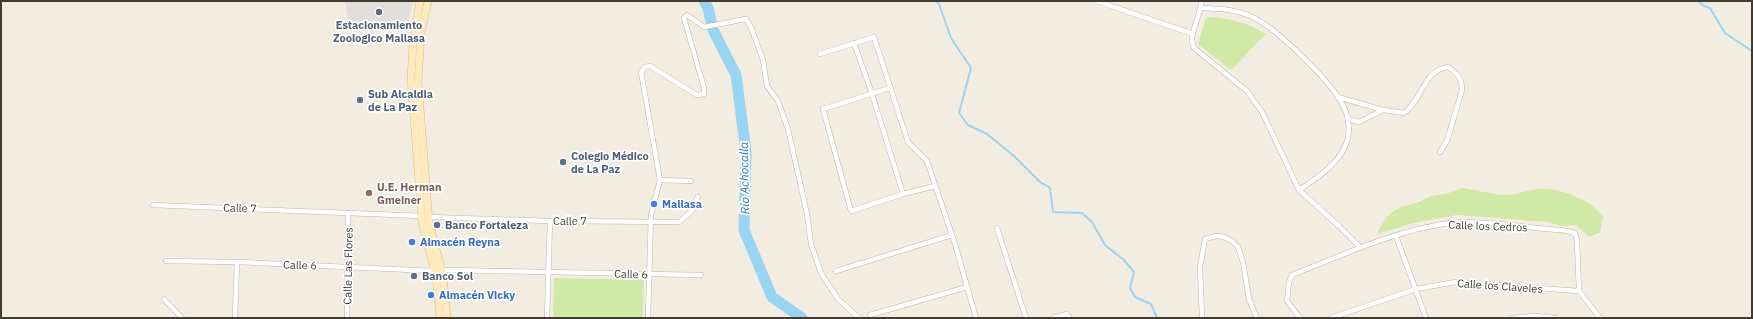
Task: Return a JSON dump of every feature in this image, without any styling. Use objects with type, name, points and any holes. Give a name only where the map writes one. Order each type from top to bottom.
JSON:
[{"type":"main road","points":[[420,1],[413,45],[411,78],[425,216],[438,270],[447,318]]},
{"type":"main road","points":[[425,216],[418,67],[421,33],[428,1]]},
{"type":"main road","points":[[438,270],[440,318]]},
{"type":"street","points":[[1097,1],[1193,34]]},
{"type":"street","points":[[1201,1],[1202,8],[1193,34],[1192,45],[1196,51],[1236,81],[1254,101],[1274,136],[1299,190],[1339,226],[1360,248]]},
{"type":"street","points":[[1202,8],[1231,10],[1261,21],[1298,53],[1338,97],[1348,119],[1348,139],[1341,153],[1324,173],[1299,190]]},
{"type":"street","points":[[648,318],[651,222],[660,180],[641,72],[646,66],[654,67],[697,95],[702,96],[705,91],[684,17],[688,16],[704,27],[746,19],[751,27],[762,60],[767,86],[778,101],[788,129],[807,214],[811,244],[821,273],[838,299],[859,318]]},
{"type":"street","points":[[820,54],[874,37],[908,142],[927,162],[952,235],[976,318]]},
{"type":"street","points":[[854,43],[872,94],[903,194]]},
{"type":"street","points":[[1338,97],[1383,110],[1404,113],[1418,96],[1426,80],[1441,68],[1448,67],[1456,73],[1462,82],[1462,90],[1447,141],[1440,152]]},
{"type":"street","points":[[890,88],[823,109],[850,211],[903,194],[935,186]]},
{"type":"street","points":[[1348,119],[1359,122],[1383,110]]},
{"type":"street","points":[[660,180],[691,181]]},
{"type":"street","name":"Calle 7","points":[[153,205],[550,221],[679,222],[692,211],[698,197]]},
{"type":"street","name":"Calle Las Flores","points":[[347,318],[348,213]]},
{"type":"street","points":[[547,318],[550,221]]},
{"type":"street","name":"Calle los Cedros","points":[[1300,318],[1287,301],[1292,275],[1360,248],[1396,236],[1431,226],[1452,223],[1562,230],[1575,233],[1577,240],[1579,291]]},
{"type":"street","points":[[997,228],[1026,318]]},
{"type":"street","points":[[836,271],[952,235]]},
{"type":"street","points":[[1202,318],[1200,267],[1205,239],[1217,236],[1228,238],[1240,251],[1249,299],[1257,318]]},
{"type":"street","points":[[1396,236],[1426,318]]},
{"type":"street","name":"Calle 6","points":[[166,261],[237,262],[438,270],[701,275]]},
{"type":"street","points":[[236,318],[237,262]]},
{"type":"street","name":"Calle los Claveles","points":[[1331,318],[1416,289],[1456,282],[1579,291]]},
{"type":"street","points":[[870,315],[967,287]]},
{"type":"street","points":[[1579,291],[1600,318]]},
{"type":"street","points":[[164,299],[182,318]]},
{"type":"street","points":[[1053,318],[1067,314],[1069,318]]},
{"type":"street","points":[[1512,318],[1534,316],[1554,318]]},
{"type":"green space","points":[[1211,17],[1240,22],[1266,34],[1231,70],[1198,44],[1206,18]]},
{"type":"green space","points":[[1462,188],[1505,195],[1538,189],[1564,192],[1583,200],[1598,211],[1603,217],[1600,232],[1589,237],[1576,225],[1561,226],[1548,222],[1457,215],[1413,223],[1377,234],[1390,213],[1401,207],[1417,203],[1431,196],[1446,194]]},
{"type":"green space","points":[[554,278],[644,280],[642,318],[553,318]]},
{"type":"shaded area","name":"Estacionamiento Zoologico Mallasa","points":[[345,1],[413,1],[408,24],[349,23]]},
{"type":"waterway","name":"Río Achocalla","points":[[704,1],[708,8],[713,30],[736,75],[746,152],[744,230],[772,297],[802,318]]},
{"type":"waterway","points":[[936,1],[939,4],[951,38],[971,68],[959,113],[968,125],[987,134],[1014,156],[1040,182],[1050,188],[1053,212],[1082,213],[1092,222],[1105,245],[1124,260],[1134,272],[1130,288],[1135,297],[1151,304],[1157,318]]},
{"type":"waterway","points":[[1698,1],[1704,6],[1710,8],[1725,33],[1752,51]]},
{"type":"place","name":"Estacionamiento Zoologico Mallasa","points":[[379,12]]},
{"type":"place","name":"Sub Alcaldia de La Paz","points":[[360,100]]},
{"type":"place","name":"Colegio Médico de La Paz","points":[[563,162]]},
{"type":"place","name":"U.E. Herman Gmeiner","points":[[369,193]]},
{"type":"place","name":"Mallasa","points":[[654,204]]},
{"type":"place","name":"Banco Fortaleza","points":[[437,225]]},
{"type":"place","name":"Almacén Reyna","points":[[412,242]]},
{"type":"place","name":"Banco Sol","points":[[414,276]]},
{"type":"place","name":"Almacén Vicky","points":[[431,295]]}]
